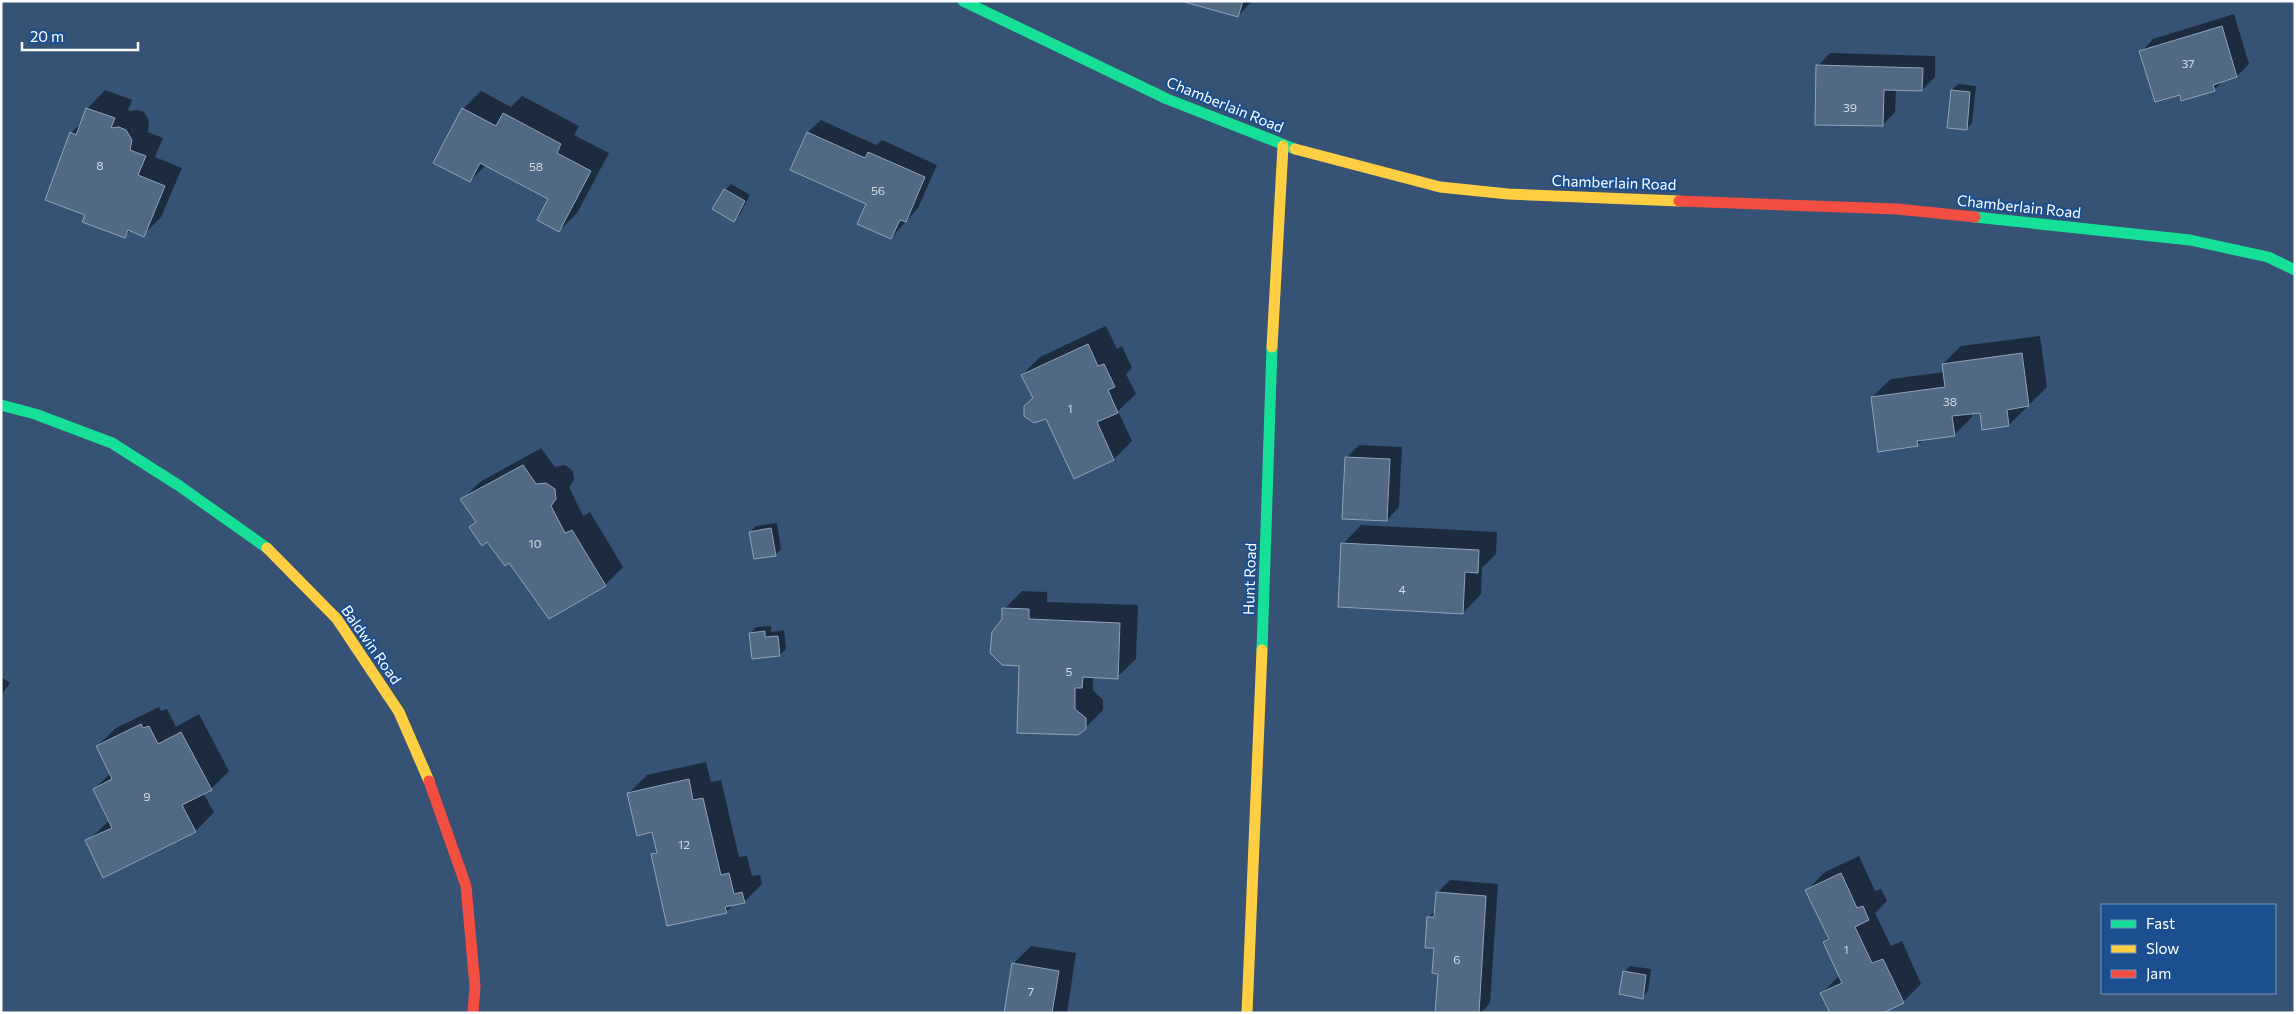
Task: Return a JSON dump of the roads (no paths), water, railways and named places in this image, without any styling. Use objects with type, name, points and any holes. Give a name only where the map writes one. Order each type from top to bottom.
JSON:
[{"type":"street","name":"Chamberlain Road","points":[[963,1],[1167,98],[1283,146],[1440,187],[1508,194],[1897,209],[2190,240],[2268,257],[2295,270]]},
{"type":"street","name":"Hunt Road","points":[[1247,1013],[1268,510],[1273,310],[1283,146]]},
{"type":"street","name":"Baldwin Road","points":[[1,405],[35,414],[112,444],[178,485],[266,547],[338,618],[400,712],[430,784],[466,886],[475,986],[473,1013]]}]
